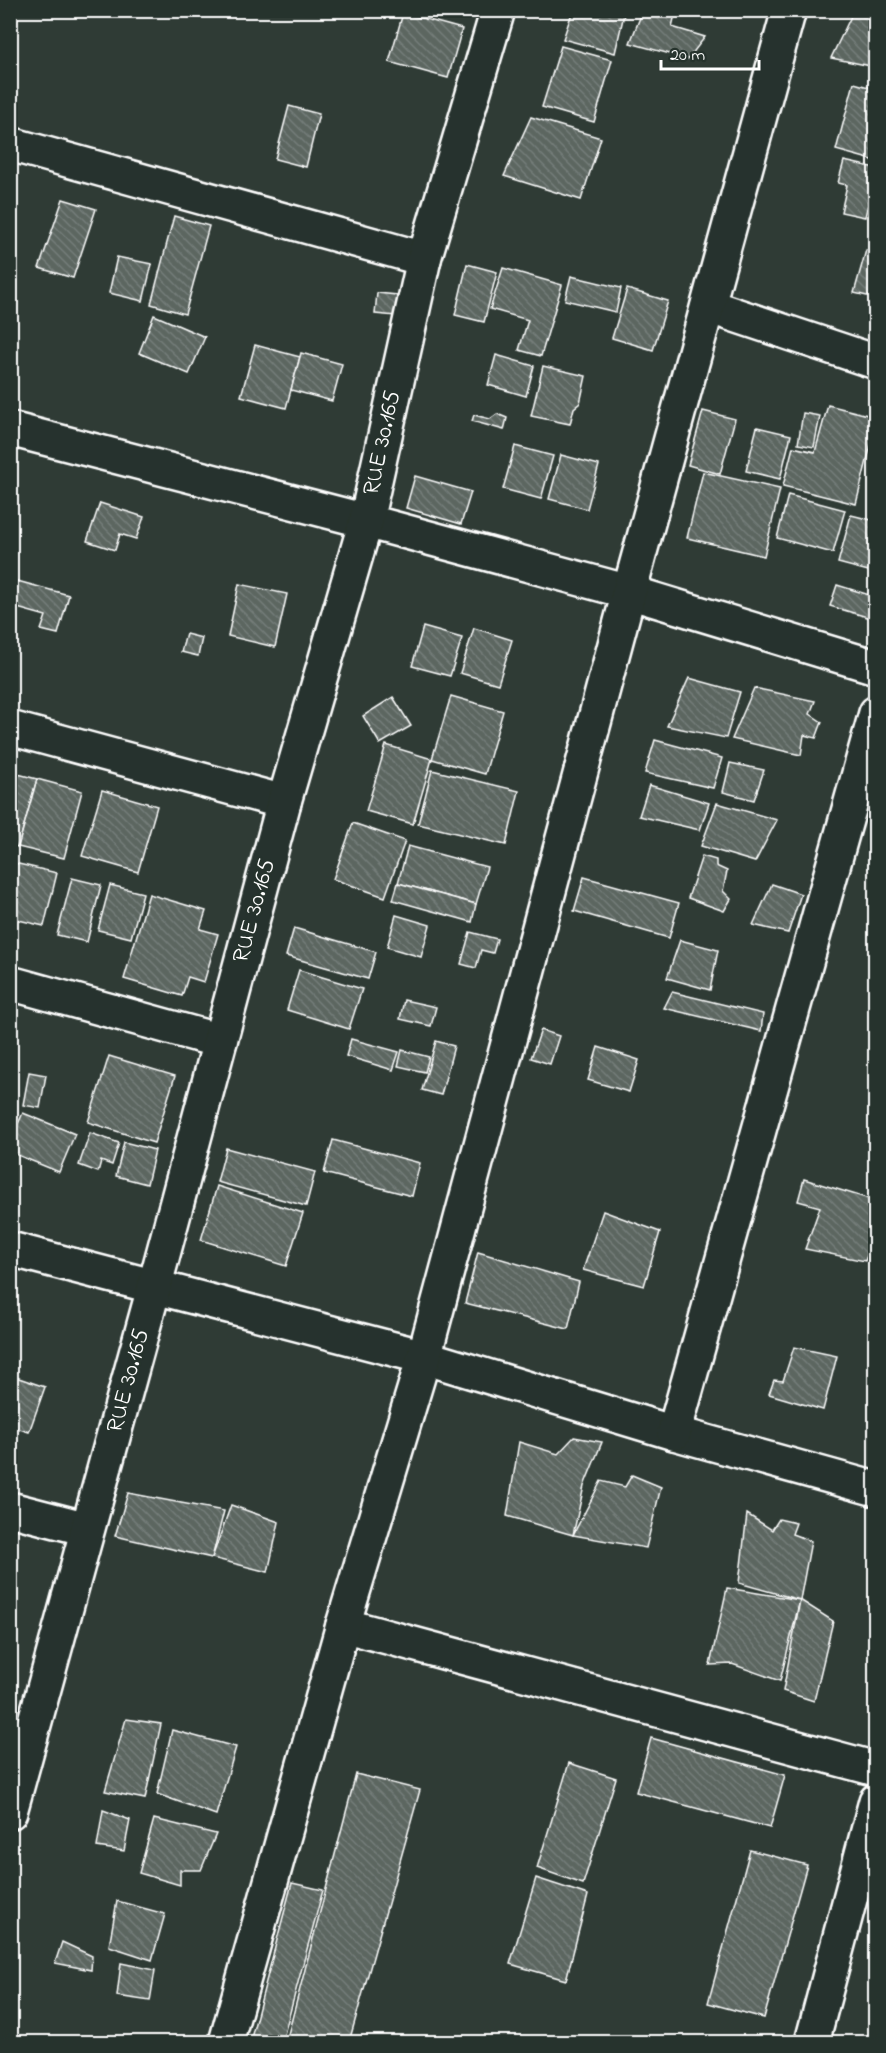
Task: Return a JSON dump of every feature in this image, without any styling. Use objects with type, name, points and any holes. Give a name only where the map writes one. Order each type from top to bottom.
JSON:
[{"type":"street","name":"RUE 30.165","points":[[10,1812],[16,1769],[87,1529],[284,802],[366,521],[423,259],[498,10]]},
{"type":"street","points":[[226,2043],[343,1624],[424,1357],[629,592],[789,10]]},
{"type":"street","points":[[10,144],[423,259]]},
{"type":"street","points":[[708,306],[876,362]]},
{"type":"street","points":[[10,429],[629,592],[876,667]]},
{"type":"street","points":[[674,1433],[876,713]]},
{"type":"street","points":[[10,728],[284,802]]},
{"type":"street","points":[[10,983],[220,1041]]},
{"type":"street","points":[[10,1249],[424,1357],[674,1433],[876,1489]]},
{"type":"street","points":[[10,1509],[87,1529]]},
{"type":"street","points":[[343,1624],[876,1769]]},
{"type":"street","points":[[812,2043],[876,1801]]},
{"type":"building","points":[[573,10],[625,10],[615,53],[563,39]]},
{"type":"building","points":[[643,10],[676,10],[672,27],[705,37],[688,59],[630,43]]},
{"type":"building","points":[[854,10],[876,10],[876,67],[831,58]]},
{"type":"building","points":[[403,13],[462,29],[448,78],[389,62]]},
{"type":"building","points":[[561,46],[612,60],[594,122],[542,107]]},
{"type":"building","points":[[854,83],[876,89],[876,161],[836,150]]},
{"type":"building","points":[[289,106],[319,114],[306,167],[275,159]]},
{"type":"building","points":[[531,117],[601,138],[581,200],[504,176]]},
{"type":"building","points":[[844,161],[876,168],[865,217],[841,212],[847,185],[838,183]]},
{"type":"building","points":[[63,199],[96,209],[73,278],[39,268]]},
{"type":"building","points":[[174,216],[209,226],[185,314],[151,304]]},
{"type":"building","points":[[866,250],[876,252],[876,298],[854,293]]},
{"type":"building","points":[[117,257],[152,264],[143,301],[109,293]]},
{"type":"building","points":[[467,264],[497,272],[484,322],[455,315]]},
{"type":"building","points":[[503,268],[562,285],[541,356],[519,350],[528,320],[490,309]]},
{"type":"building","points":[[571,276],[621,288],[616,312],[565,300]]},
{"type":"building","points":[[627,289],[668,301],[653,350],[612,338]]},
{"type":"building","points":[[377,293],[397,295],[396,316],[375,314]]},
{"type":"building","points":[[154,315],[205,337],[189,374],[139,353]]},
{"type":"building","points":[[255,345],[300,357],[286,408],[241,396]]},
{"type":"building","points":[[301,353],[342,364],[332,401],[291,390]]},
{"type":"building","points":[[496,355],[534,366],[526,396],[488,385]]},
{"type":"building","points":[[543,366],[586,376],[580,403],[574,408],[570,424],[531,416]]},
{"type":"building","points":[[828,405],[876,417],[856,504],[783,486],[793,447],[815,452]]},
{"type":"building","points":[[703,411],[735,419],[720,474],[688,465]]},
{"type":"building","points":[[803,413],[820,416],[814,447],[798,444]]},
{"type":"building","points":[[497,414],[507,418],[504,430],[472,421],[474,415],[490,419]]},
{"type":"building","points":[[757,427],[791,435],[780,479],[746,471]]},
{"type":"building","points":[[515,446],[553,456],[541,499],[503,489]]},
{"type":"building","points":[[561,455],[599,465],[587,509],[549,499]]},
{"type":"building","points":[[703,472],[780,489],[764,556],[687,538]]},
{"type":"building","points":[[415,476],[471,492],[461,524],[406,508]]},
{"type":"building","points":[[788,495],[845,510],[833,553],[777,538]]},
{"type":"building","points":[[10,503],[16,504],[10,526]]},
{"type":"building","points":[[100,503],[144,517],[136,539],[120,534],[115,550],[87,541]]},
{"type":"building","points":[[851,515],[876,521],[876,573],[838,563]]},
{"type":"building","points":[[10,579],[69,595],[58,634],[41,630],[46,616],[10,606]]},
{"type":"building","points":[[239,584],[287,594],[275,647],[228,636]]},
{"type":"building","points":[[837,585],[876,597],[874,619],[830,606]]},
{"type":"building","points":[[423,627],[462,638],[450,676],[412,666]]},
{"type":"building","points":[[474,628],[512,640],[498,684],[460,673]]},
{"type":"building","points":[[186,634],[202,638],[198,656],[181,652]]},
{"type":"building","points":[[689,678],[740,692],[726,738],[667,726]]},
{"type":"building","points":[[754,688],[815,701],[810,714],[822,722],[816,738],[804,735],[801,755],[732,739]]},
{"type":"building","points":[[451,696],[503,711],[485,774],[432,759]]},
{"type":"building","points":[[393,697],[411,726],[380,744],[363,716]]},
{"type":"building","points":[[655,740],[722,758],[713,788],[645,773]]},
{"type":"building","points":[[386,745],[432,759],[413,824],[366,811]]},
{"type":"building","points":[[730,763],[764,770],[754,800],[723,792]]},
{"type":"building","points":[[432,770],[519,791],[506,845],[418,824]]},
{"type":"building","points":[[18,774],[37,779],[18,847],[10,845],[10,802]]},
{"type":"building","points":[[37,779],[82,791],[64,858],[18,847]]},
{"type":"building","points":[[649,785],[709,803],[700,830],[639,816]]},
{"type":"building","points":[[102,790],[157,806],[138,872],[82,856]]},
{"type":"building","points":[[717,803],[777,820],[755,862],[701,846]]},
{"type":"building","points":[[353,823],[405,841],[385,897],[333,879]]},
{"type":"building","points":[[408,846],[487,867],[476,904],[398,883]]},
{"type":"building","points":[[702,856],[716,860],[716,866],[727,871],[723,891],[731,899],[724,911],[688,898]]},
{"type":"building","points":[[10,862],[57,873],[44,926],[10,918]]},
{"type":"building","points":[[584,877],[679,903],[669,938],[574,911]]},
{"type":"building","points":[[72,878],[101,885],[87,942],[57,935]]},
{"type":"building","points":[[398,883],[476,904],[472,922],[393,900]]},
{"type":"building","points":[[772,884],[801,894],[788,933],[753,925]]},
{"type":"building","points":[[110,885],[143,893],[131,938],[98,930]]},
{"type":"building","points":[[149,894],[206,911],[200,929],[218,934],[204,982],[188,977],[182,996],[124,979]]},
{"type":"building","points":[[396,915],[430,925],[421,957],[387,947]]},
{"type":"building","points":[[294,928],[376,952],[368,979],[286,956]]},
{"type":"building","points":[[470,932],[497,939],[493,953],[481,950],[476,968],[461,964]]},
{"type":"building","points":[[680,940],[718,950],[710,990],[667,978]]},
{"type":"building","points":[[299,970],[362,989],[349,1029],[287,1010]]},
{"type":"building","points":[[672,992],[763,1014],[761,1031],[664,1008]]},
{"type":"building","points":[[404,1000],[436,1007],[431,1026],[400,1019]]},
{"type":"building","points":[[541,1030],[559,1036],[550,1064],[531,1058]]},
{"type":"building","points":[[351,1039],[399,1052],[393,1070],[346,1056]]},
{"type":"building","points":[[436,1041],[454,1046],[441,1095],[422,1090]]},
{"type":"building","points":[[598,1047],[639,1060],[629,1092],[588,1080]]},
{"type":"building","points":[[402,1050],[429,1057],[425,1072],[398,1066]]},
{"type":"building","points":[[109,1056],[175,1076],[154,1143],[88,1122]]},
{"type":"building","points":[[29,1072],[46,1075],[40,1108],[23,1105]]},
{"type":"building","points":[[23,1113],[75,1134],[59,1172],[10,1152],[10,1141]]},
{"type":"building","points":[[90,1133],[119,1143],[112,1165],[101,1161],[98,1172],[79,1165]]},
{"type":"building","points":[[333,1140],[420,1163],[412,1196],[324,1173]]},
{"type":"building","points":[[124,1142],[155,1150],[147,1184],[116,1176]]},
{"type":"building","points":[[226,1148],[315,1172],[306,1206],[217,1182]]},
{"type":"building","points":[[804,1179],[876,1201],[876,1231],[865,1261],[805,1249],[820,1207],[798,1201]]},
{"type":"building","points":[[217,1186],[303,1213],[286,1266],[201,1240]]},
{"type":"building","points":[[603,1211],[660,1232],[644,1286],[583,1270]]},
{"type":"building","points":[[478,1252],[579,1282],[568,1329],[465,1303]]},
{"type":"building","points":[[794,1347],[837,1356],[823,1410],[769,1394],[774,1380],[783,1381]]},
{"type":"building","points":[[10,1375],[45,1387],[29,1432],[10,1426]]},
{"type":"building","points":[[574,1437],[602,1442],[584,1486],[573,1535],[507,1516],[519,1442],[558,1454]]},
{"type":"building","points":[[632,1475],[661,1487],[646,1548],[573,1535],[601,1481],[625,1487]]},
{"type":"building","points":[[128,1493],[224,1511],[212,1558],[115,1536]]},
{"type":"building","points":[[231,1505],[279,1522],[268,1572],[212,1558]]},
{"type":"building","points":[[747,1514],[772,1530],[779,1519],[796,1523],[792,1534],[811,1541],[800,1600],[739,1583]]},
{"type":"building","points":[[727,1588],[800,1600],[780,1681],[732,1664],[710,1665]]},
{"type":"building","points":[[800,1600],[833,1621],[814,1701],[783,1691]]},
{"type":"building","points":[[126,1719],[161,1724],[145,1799],[105,1791]]},
{"type":"building","points":[[172,1730],[236,1747],[216,1815],[157,1794]]},
{"type":"building","points":[[651,1738],[785,1775],[770,1828],[636,1792]]},
{"type":"building","points":[[569,1763],[616,1778],[583,1884],[537,1868]]},
{"type":"building","points":[[356,1774],[420,1790],[349,2042],[286,2042]]},
{"type":"building","points":[[103,1810],[130,1820],[124,1851],[97,1847]]},
{"type":"building","points":[[154,1819],[216,1834],[201,1870],[180,1870],[180,1885],[139,1873]]},
{"type":"building","points":[[750,1850],[807,1865],[764,2018],[708,2003]]},
{"type":"building","points":[[536,1878],[588,1895],[566,1980],[510,1964]]},
{"type":"building","points":[[292,1883],[323,1890],[282,2042],[250,2042]]},
{"type":"building","points":[[117,1901],[165,1914],[152,1960],[109,1946]]},
{"type":"building","points":[[62,1942],[92,1956],[91,1970],[55,1963]]},
{"type":"building","points":[[121,1963],[155,1970],[150,2001],[117,1996]]}]
